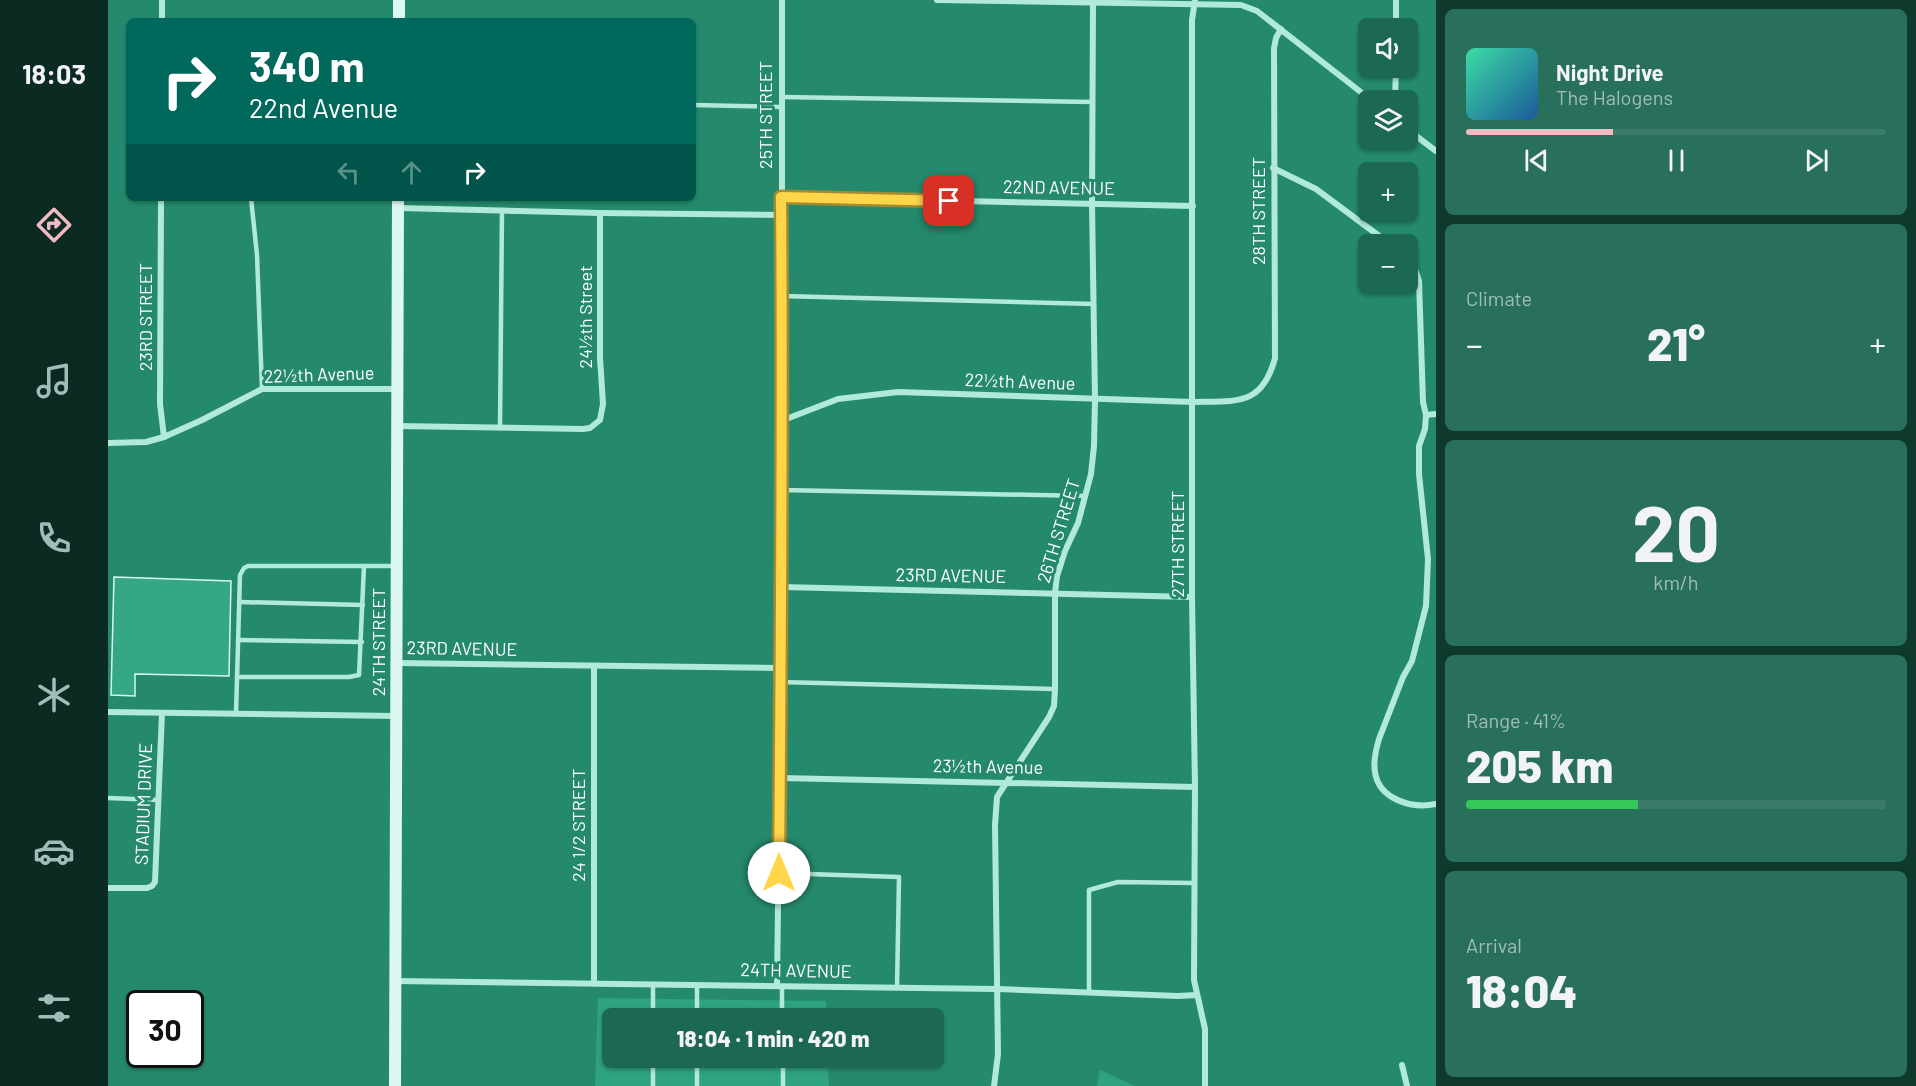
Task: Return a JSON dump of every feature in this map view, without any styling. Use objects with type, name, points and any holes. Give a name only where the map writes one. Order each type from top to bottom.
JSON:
[{"type":"street","points":[[162,0],[162,18]]},
{"type":"street","points":[[399,0],[399,18]]},
{"type":"street","name":"25TH STREET","points":[[780,986],[782,0]]},
{"type":"street","points":[[937,0],[1195,2],[1241,5],[1250,7],[1281,29],[1358,90]]},
{"type":"street","points":[[1396,0],[1396,18]]},
{"type":"street","name":"27TH STREET","points":[[1195,2],[1192,20],[1194,980],[1203,1011],[1205,1029],[1205,1086]]},
{"type":"street","name":"26TH STREET","points":[[994,1086],[998,1054],[997,797],[1054,706],[1055,593],[1060,565],[1078,523],[1091,474],[1095,399],[1092,204],[1093,3]]},
{"type":"street","name":"28TH STREET","points":[[1259,390],[1267,382],[1275,358],[1274,48],[1281,29]]},
{"type":"street","points":[[1418,137],[1436,151]]},
{"type":"street","points":[[1273,168],[1316,189],[1377,234]]},
{"type":"street","name":"22ND AVENUE","points":[[781,197],[1193,206]]},
{"type":"street","name":"23RD STREET","points":[[161,201],[160,404],[164,437]]},
{"type":"street","points":[[398,203],[502,210],[781,215]]},
{"type":"street","name":"24TH STREET","points":[[395,1086],[398,203]]},
{"type":"street","name":"24½th Street","points":[[500,428],[583,429],[590,428],[600,420],[603,404],[600,358],[600,213]]},
{"type":"street","points":[[1418,278],[1423,402],[1426,415],[1425,429],[1419,446],[1419,474],[1428,559],[1426,606],[1412,662],[1403,677],[1375,751],[1375,773],[1378,782],[1394,799],[1416,806],[1425,807],[1436,804]]},
{"type":"street","name":"22½th Avenue","points":[[108,443],[146,441],[164,437],[262,389],[398,389]]},
{"type":"street","name":"22½th Avenue","points":[[781,421],[838,399],[898,392],[1193,402],[1230,401],[1246,398],[1259,390]]},
{"type":"street","points":[[1426,415],[1436,414]]},
{"type":"street","points":[[397,426],[500,428]]},
{"type":"street","name":"23RD AVENUE","points":[[782,587],[1192,597]]},
{"type":"street","name":"23RD AVENUE","points":[[397,663],[780,668]]},
{"type":"street","name":"24 1/2 STREET","points":[[594,666],[594,983]]},
{"type":"street","points":[[108,712],[396,716]]},
{"type":"street","name":"STADIUM DRIVE","points":[[108,888],[147,888],[155,882],[162,713]]},
{"type":"street","name":"23½th Avenue","points":[[780,778],[1195,787]]},
{"type":"street","name":"24TH AVENUE","points":[[395,981],[997,989],[1197,995]]},
{"type":"street","points":[[1402,1065],[1407,1086]]},
{"type":"lane","points":[[781,97],[1094,102]]},
{"type":"lane","points":[[696,105],[781,106]]},
{"type":"lane","points":[[251,201],[257,255],[262,389]]},
{"type":"lane","points":[[500,428],[502,210]]},
{"type":"lane","points":[[781,296],[1094,304]]},
{"type":"lane","points":[[781,490],[1086,496]]},
{"type":"lane","points":[[236,714],[240,575],[244,568],[248,566],[397,566]]},
{"type":"lane","points":[[237,677],[355,677],[359,675],[361,671],[364,566]]},
{"type":"lane","points":[[239,602],[363,605]]},
{"type":"lane","points":[[238,640],[362,642]]},
{"type":"lane","points":[[779,682],[1055,689]]},
{"type":"lane","points":[[108,798],[159,800]]},
{"type":"lane","points":[[779,873],[899,877],[897,988]]},
{"type":"lane","points":[[1089,992],[1089,890],[1118,882],[1195,884]]},
{"type":"lane","points":[[653,984],[653,1008]]},
{"type":"lane","points":[[697,985],[697,1008]]},
{"type":"lane","points":[[780,986],[782,1008]]},
{"type":"lane","points":[[653,1068],[653,1086]]},
{"type":"lane","points":[[697,1068],[697,1086]]},
{"type":"lane","points":[[783,1068],[783,1086]]},
{"type":"green space","points":[[598,998],[826,1001],[826,1008],[602,1008],[602,1068],[828,1068],[829,1086],[595,1086]]},
{"type":"green space","points":[[1100,1070],[1133,1085],[1133,1086],[1097,1086]]},
{"type":"building","points":[[114,577],[231,581],[229,676],[135,674],[135,696],[111,695]]},
{"type":"route","points":[[779,873],[779,682],[782,587],[781,197],[949,201]]}]
